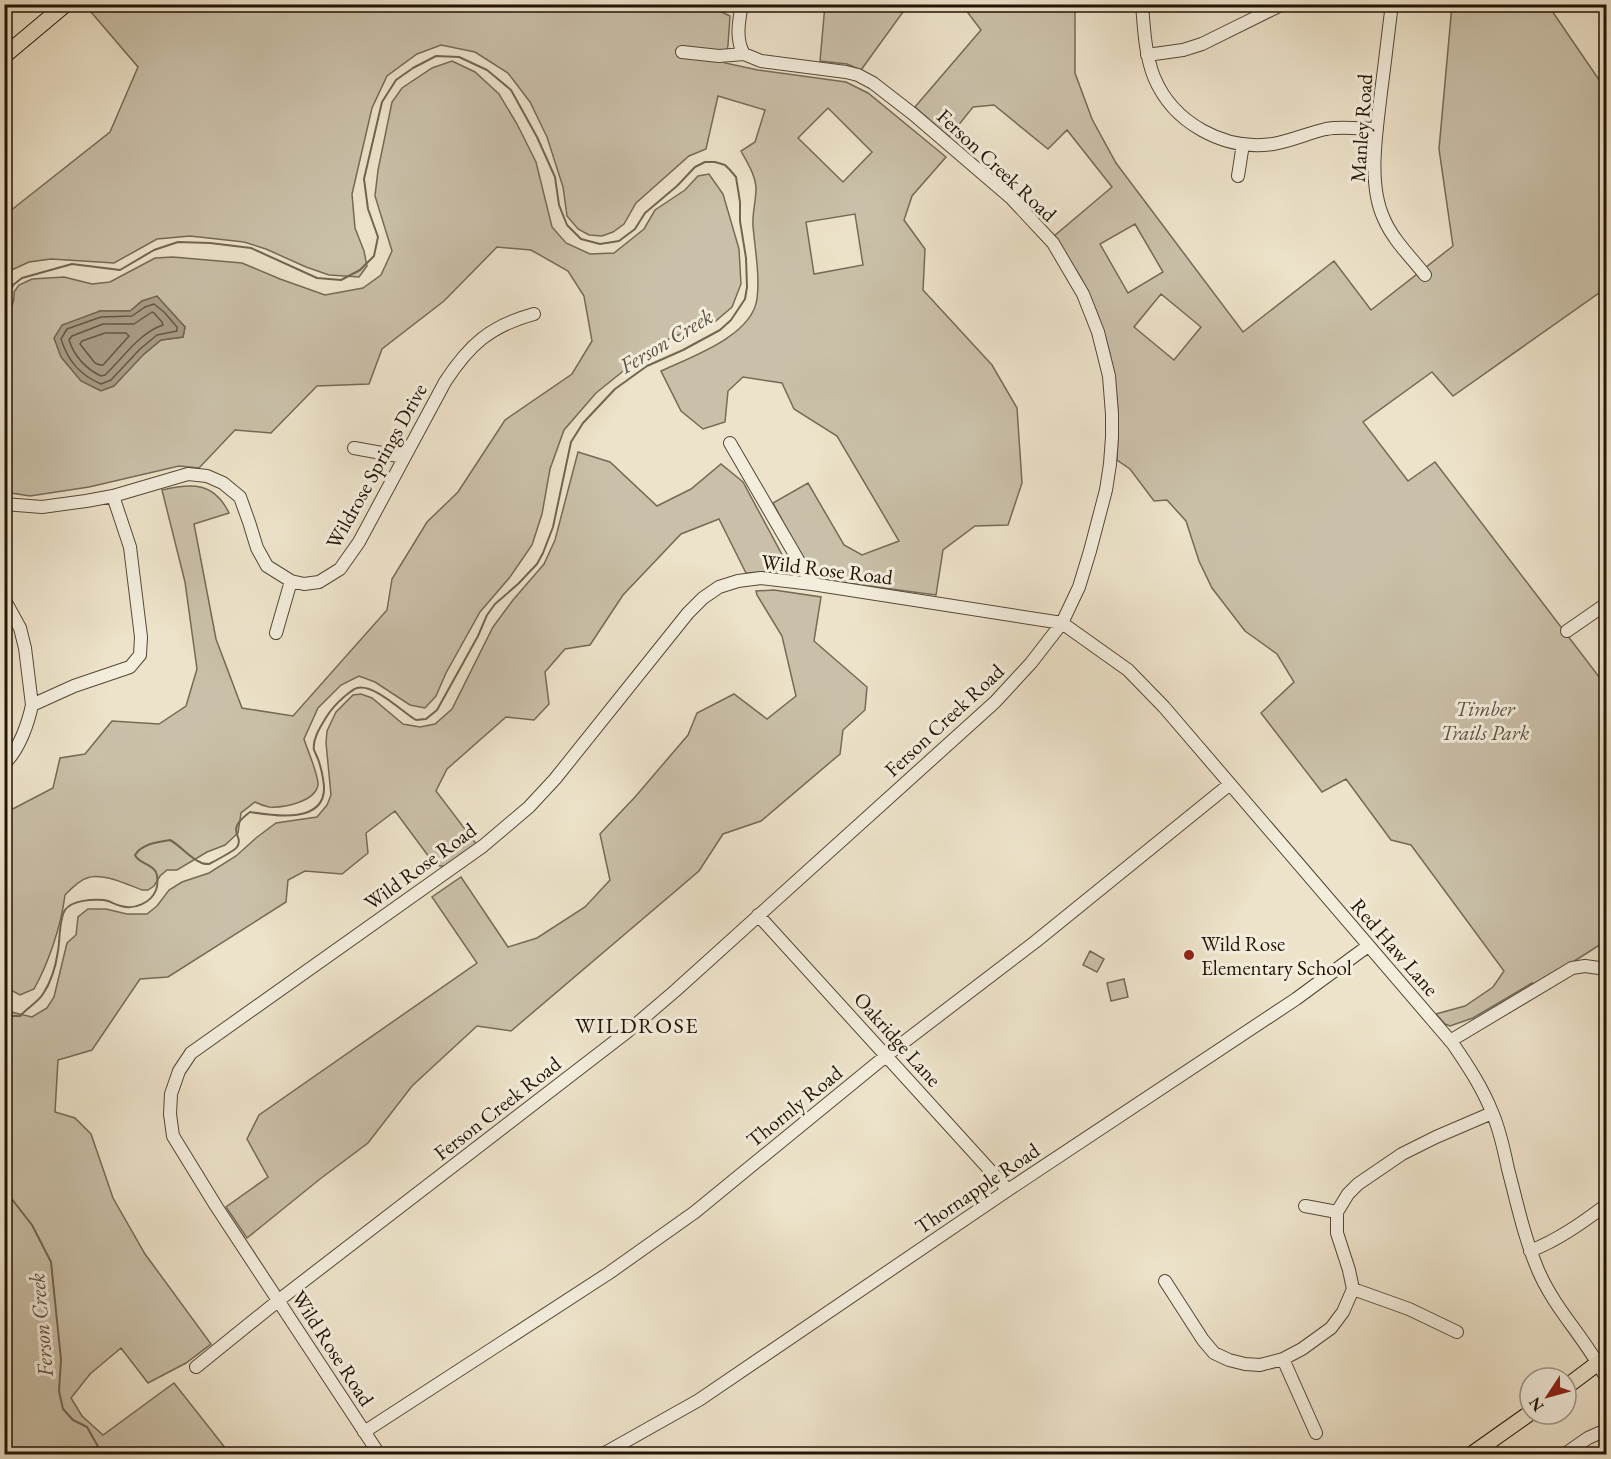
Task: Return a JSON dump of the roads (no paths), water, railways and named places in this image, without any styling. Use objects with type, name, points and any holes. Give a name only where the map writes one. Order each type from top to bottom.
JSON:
[{"type":"main road","points":[[4,56],[66,4]]},
{"type":"main road","points":[[1578,1378],[1603,1360]]},
{"type":"main road","points":[[1472,1455],[1518,1422]]},
{"type":"street","points":[[742,4],[738,33],[744,54]]},
{"type":"street","points":[[1142,4],[1147,55],[1154,78],[1163,94],[1180,115],[1196,127],[1224,140],[1243,144],[1272,144],[1328,129],[1377,129]]},
{"type":"street","points":[[1147,55],[1183,50],[1202,44],[1283,4]]},
{"type":"street","name":"Manley Road","points":[[1392,4],[1377,129],[1375,187],[1379,207],[1391,232],[1425,275]]},
{"type":"street","name":"Ferson Creek Road","points":[[196,1367],[279,1300],[627,1032],[675,991],[995,702],[1031,663],[1062,623],[1079,587],[1106,490],[1112,437],[1111,397],[1104,354],[1091,311],[1053,243],[1011,198],[913,114],[873,83],[858,75],[761,62],[744,54],[719,56],[682,52]]},
{"type":"street","points":[[1238,176],[1243,144]]},
{"type":"street","name":"Wildrose Springs Drive","points":[[291,581],[304,584],[319,582],[340,569],[359,542],[445,382],[465,353],[488,333],[502,325],[534,314]]},
{"type":"street","points":[[730,443],[812,584]]},
{"type":"street","points":[[354,448],[404,458]]},
{"type":"street","points":[[4,504],[42,507],[86,501],[114,496],[188,474],[207,476],[223,483],[240,497],[257,548],[267,566],[291,581],[276,633]]},
{"type":"street","points":[[32,705],[74,686],[130,667],[140,656],[141,637],[130,548],[114,496]]},
{"type":"street","name":"Wild Rose Road","points":[[379,1455],[216,1206],[173,1136],[170,1114],[171,1094],[179,1071],[191,1053],[483,846],[529,807],[555,779],[688,613],[703,598],[719,587],[738,581],[761,578],[1062,623]]},
{"type":"street","points":[[4,599],[20,628],[25,648],[32,705],[29,723],[10,759],[4,764]]},
{"type":"street","points":[[1568,631],[1606,604]]},
{"type":"street","name":"Red Haw Lane","points":[[1062,623],[1128,670],[1164,707],[1450,1041],[1471,1071],[1492,1113],[1530,1251],[1548,1290],[1570,1325],[1603,1360],[1606,1378]]},
{"type":"street","name":"Thornly Road","points":[[364,1431],[609,1273],[695,1212],[887,1056],[1035,942],[1230,784]]},
{"type":"street","name":"Oakridge Lane","points":[[758,915],[1008,1190]]},
{"type":"street","name":"Thornapple Road","points":[[603,1455],[699,1400],[1008,1190],[1296,999],[1368,946]]},
{"type":"street","points":[[1450,1041],[1572,968],[1586,966],[1606,969]]},
{"type":"street","points":[[1165,1281],[1214,1353],[1229,1360],[1260,1365],[1282,1359],[1302,1349],[1331,1328],[1343,1312],[1353,1289],[1337,1233],[1337,1212],[1348,1194],[1358,1184],[1402,1154],[1492,1113]]},
{"type":"street","points":[[1530,1251],[1547,1245],[1606,1205]]},
{"type":"street","points":[[1305,1206],[1337,1212]]},
{"type":"street","points":[[1353,1289],[1409,1309],[1457,1332]]},
{"type":"street","points":[[1282,1359],[1316,1433]]},
{"type":"street","points":[[1565,1455],[1588,1438],[1606,1430]]},
{"type":"water","points":[[157,296],[185,327],[183,337],[161,340],[144,354],[114,386],[101,391],[81,381],[61,357],[54,338],[62,325],[100,311],[130,311],[142,301]]},
{"type":"waterway","name":"Ferson Creek","points":[[4,302],[13,285],[22,278],[72,264],[120,270],[154,250],[178,242],[251,248],[317,278],[341,280],[360,270],[374,256],[378,237],[368,209],[364,179],[382,102],[396,80],[436,56],[459,57],[487,70],[511,90],[537,137],[555,177],[559,205],[567,225],[581,239],[600,244],[619,241],[635,229],[645,213],[695,167],[705,162],[715,162],[725,165],[736,177],[746,258],[745,299],[731,320],[720,330],[647,366],[615,389],[583,423],[571,442],[553,527],[543,553],[537,564],[495,604],[487,615],[478,636],[437,710],[426,719],[416,720],[372,690],[364,688],[352,690],[331,710],[316,737],[314,750],[324,786],[322,798],[317,807],[308,812],[285,816],[250,812],[236,829],[239,839],[237,847],[209,864],[196,860],[170,840],[142,848],[135,855],[156,872],[157,888],[154,895],[146,902],[131,907],[99,900],[83,901],[68,907],[62,919],[54,968],[43,994],[20,1016],[10,1016],[4,1011]]},
{"type":"waterway","name":"Ferson Creek","points":[[4,1189],[32,1225],[51,1262],[61,1360],[59,1391],[63,1409],[73,1420],[87,1427],[100,1450],[105,1454]]},
{"type":"place","name":"Wild Rose Elementary School","points":[[1189,955]]},
{"type":"district","name":"WILDROSE","points":[[637,1025]]},
{"type":"park label","name":"Timber Trails Park","points":[[1485,720]]}]
